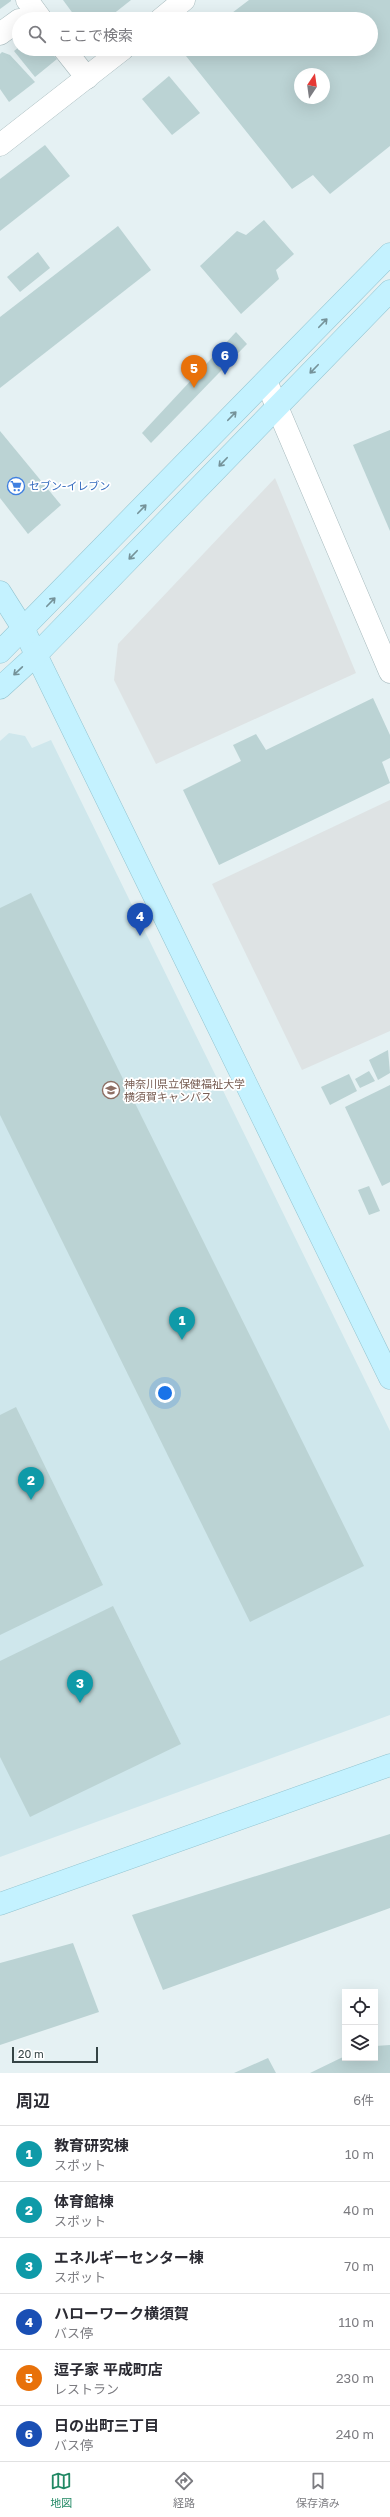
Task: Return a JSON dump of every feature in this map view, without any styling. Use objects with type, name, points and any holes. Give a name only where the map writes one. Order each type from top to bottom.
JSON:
[{"type":"street","points":[[169,12],[184,0]]},
{"type":"street","points":[[0,34],[12,25]]},
{"type":"street","points":[[70,56],[87,78]]},
{"type":"street","points":[[0,144],[114,56]]},
{"type":"street","points":[[0,652],[24,630],[390,254]]},
{"type":"street","points":[[0,688],[36,655],[390,291]]},
{"type":"street","points":[[266,381],[390,672]]},
{"type":"street","points":[[0,592],[24,630],[390,1378]]},
{"type":"street","points":[[0,1904],[390,1765]]},
{"type":"shaded area","points":[[275,478],[356,673],[156,764],[114,680],[118,644]]},
{"type":"shaded area","name":"神奈川県立保健福祉大学 横須賀キャンパス","points":[[9,733],[25,736],[32,748],[51,740],[390,1431],[390,1715],[0,1857],[0,741]]},
{"type":"shaded area","points":[[390,800],[390,1031],[302,1070],[212,884]]},
{"type":"building","points":[[0,0],[11,0],[11,1],[0,9]]},
{"type":"building","points":[[63,0],[131,0],[116,12],[72,12]]},
{"type":"building","points":[[249,0],[390,0],[390,146],[330,194],[313,175],[292,189],[186,56],[378,56],[378,12],[233,12]]},
{"type":"building","points":[[2,52],[10,55],[35,82],[9,102],[0,89],[0,54]]},
{"type":"building","points":[[18,56],[54,56],[57,59],[35,77]]},
{"type":"building","points":[[169,76],[200,113],[172,135],[142,99]]},
{"type":"building","points":[[45,145],[70,176],[0,231],[0,179]]},
{"type":"building","points":[[264,220],[294,254],[276,270],[279,279],[241,314],[200,266],[237,231],[246,235]]},
{"type":"building","points":[[118,226],[151,270],[0,388],[0,317]]},
{"type":"building","points":[[38,252],[50,268],[20,292],[7,277]]},
{"type":"building","points":[[236,332],[247,344],[151,443],[142,433]]},
{"type":"building","points":[[390,430],[390,531],[353,445]]},
{"type":"building","points":[[0,431],[61,505],[28,534],[0,498]]},
{"type":"building","points":[[373,698],[390,735],[390,758],[382,762],[390,783],[219,865],[183,790],[241,761],[233,745],[256,734],[266,750]]},
{"type":"building","points":[[31,893],[364,1566],[250,1622],[0,1115],[0,908]]},
{"type":"building","points":[[388,1050],[390,1073],[378,1080],[369,1060]]},
{"type":"building","points":[[369,1071],[375,1081],[360,1088],[355,1079]]},
{"type":"building","points":[[349,1074],[357,1091],[330,1105],[321,1087]]},
{"type":"building","points":[[390,1085],[390,1182],[382,1186],[345,1107]]},
{"type":"building","points":[[369,1186],[380,1211],[369,1215],[358,1190]]},
{"type":"building","points":[[16,1407],[103,1585],[0,1635],[0,1415]]},
{"type":"building","points":[[113,1606],[181,1744],[30,1817],[0,1757],[0,1661]]},
{"type":"building","points":[[390,1834],[390,1908],[163,1990],[132,1915]]},
{"type":"building","points":[[73,1943],[99,2012],[0,2045],[0,1963]]},
{"type":"building","points":[[390,2045],[390,2073],[310,2073],[342,2057],[342,2061],[378,2061],[378,2046]]},
{"type":"building","points":[[268,2058],[276,2073],[234,2073]]},
{"type":"place","name":"日の出町三丁目","points":[[225,375]]},
{"type":"place","name":"逗子家 平成町店","points":[[194,388]]},
{"type":"place","name":"セブン-イレブン","points":[[16,486]]},
{"type":"place","name":"ハローワーク横須賀","points":[[140,936]]},
{"type":"place","name":"神奈川県立保健福祉大学 横須賀キャンパス","points":[[111,1090]]},
{"type":"place","name":"教育研究棟","points":[[182,1340]]},
{"type":"place","name":"体育館棟","points":[[31,1500]]},
{"type":"place","name":"エネルギーセンター棟","points":[[80,1703]]}]
